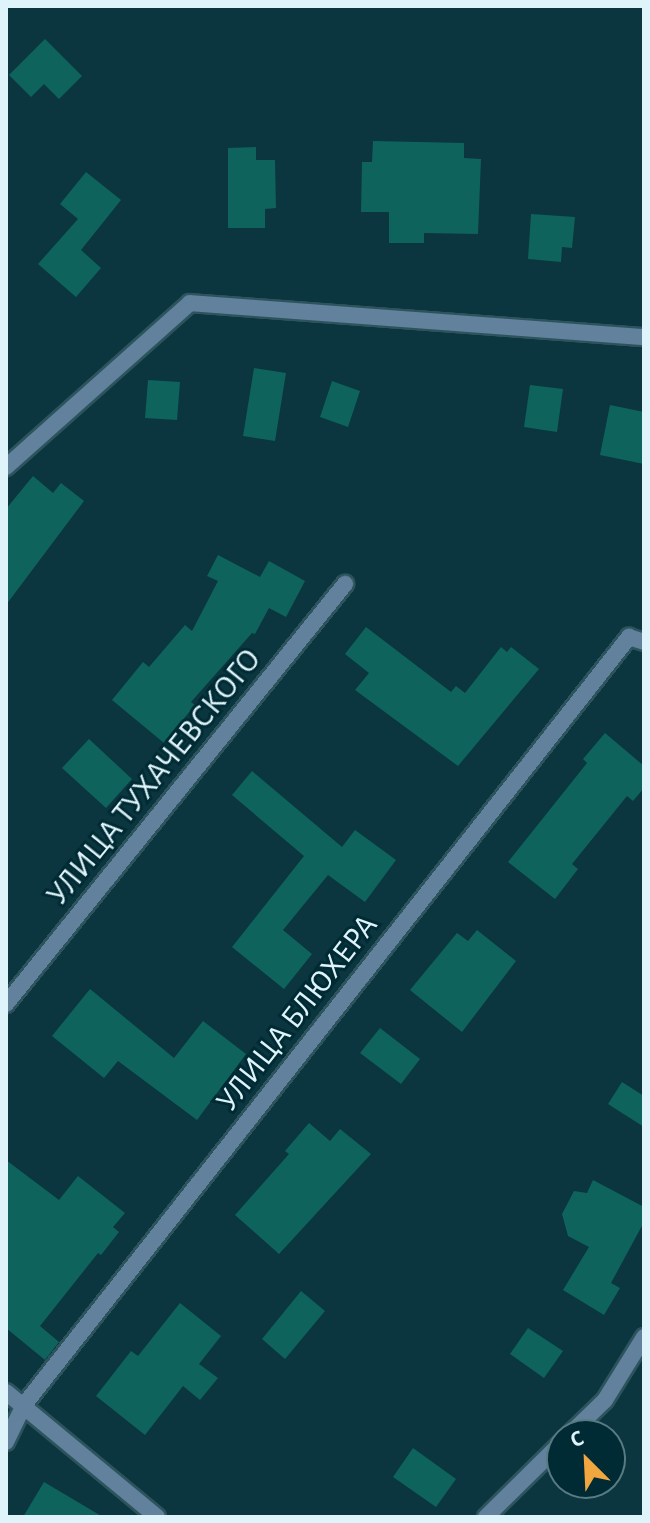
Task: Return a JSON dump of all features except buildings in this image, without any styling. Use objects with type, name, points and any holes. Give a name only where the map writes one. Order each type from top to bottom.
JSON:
[{"type":"street","points":[[6,467],[190,303],[644,337]]},
{"type":"street","name":"УЛИЦА ТУХАЧЕВСКОГО","points":[[6,1004],[345,584]]},
{"type":"street","name":"УЛИЦА БЛЮХЕРА","points":[[6,1442],[24,1405],[629,637],[644,642]]},
{"type":"street","points":[[585,1419],[605,1400],[644,1337]]},
{"type":"street","points":[[6,1392],[157,1517]]},
{"type":"street","points":[[486,1517],[546,1458]]}]
